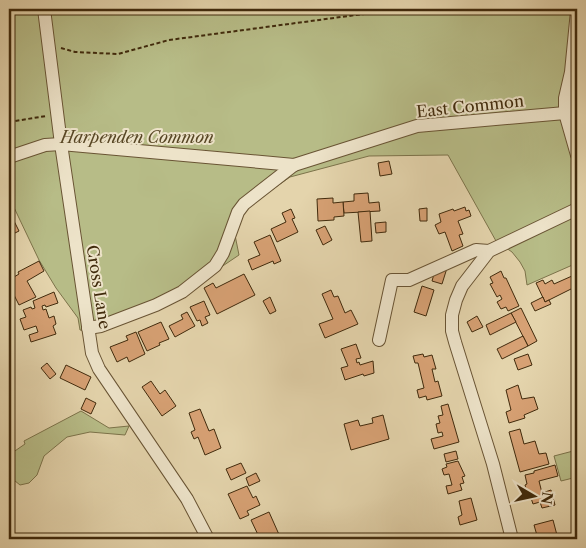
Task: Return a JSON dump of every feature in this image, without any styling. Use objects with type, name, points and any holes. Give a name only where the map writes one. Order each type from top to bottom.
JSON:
[{"type":"street","name":"Cross Lane","points":[[44,9],[50,44],[61,144],[92,353],[99,369],[187,499],[208,539]]},
{"type":"street","points":[[577,11],[571,72],[565,98],[565,113],[577,155]]},
{"type":"street","name":"East Common","points":[[88,328],[106,324],[156,306],[182,292],[215,266],[223,253],[238,212],[244,204],[294,165],[417,126],[565,113]]},
{"type":"street","name":"East Common","points":[[9,157],[45,145],[61,144],[294,165]]},
{"type":"street","points":[[512,539],[493,464],[452,330],[452,315],[462,286],[489,251],[577,209]]},
{"type":"street","points":[[379,340],[392,280],[409,280],[476,250],[489,251]]},
{"type":"path","points":[[50,44],[75,52],[118,54],[169,40],[401,9]]},
{"type":"path","points":[[9,122],[58,114]]},
{"type":"green space","name":"Harpenden Common","points":[[9,9],[577,9],[577,263],[527,285],[525,271],[520,262],[512,252],[496,241],[448,155],[369,156],[290,177],[242,211],[235,235],[239,255],[190,288],[95,332],[80,330],[78,318],[56,288],[39,260],[9,197]]},
{"type":"green space","points":[[81,411],[109,428],[129,426],[125,435],[90,432],[67,437],[44,456],[37,475],[29,483],[20,485],[9,476],[9,455],[25,444],[24,441]]},
{"type":"green space","points":[[577,450],[577,477],[561,481],[554,456]]},
{"type":"building","points":[[389,161],[392,174],[380,176],[378,163]]},
{"type":"building","points":[[368,193],[369,203],[379,202],[380,211],[344,213],[343,202],[354,201],[354,194]]},
{"type":"building","points":[[333,198],[333,203],[343,202],[344,216],[334,217],[334,220],[318,221],[317,199]]},
{"type":"building","points":[[9,204],[14,214],[11,215],[19,231],[9,236]]},
{"type":"building","points":[[465,207],[466,211],[469,210],[471,216],[458,221],[463,234],[459,235],[463,246],[452,251],[445,232],[439,234],[435,225],[441,222],[439,214]]},
{"type":"building","points":[[427,208],[427,221],[420,221],[419,209]]},
{"type":"building","points":[[291,209],[295,218],[292,219],[298,232],[277,242],[271,229],[286,222],[282,213]]},
{"type":"building","points":[[370,211],[372,241],[361,242],[358,212]]},
{"type":"building","points":[[386,222],[386,232],[376,233],[375,223]]},
{"type":"building","points":[[325,226],[332,240],[323,245],[316,230]]},
{"type":"building","points":[[270,235],[281,261],[274,264],[273,261],[252,270],[248,260],[260,255],[254,242]]},
{"type":"building","points":[[39,261],[44,271],[27,281],[36,297],[19,305],[9,285],[9,280],[19,274],[18,272]]},
{"type":"building","points":[[447,268],[442,284],[432,281],[434,274]]},
{"type":"building","points":[[501,271],[519,306],[508,311],[506,307],[501,309],[497,302],[502,299],[500,295],[497,297],[490,284],[493,283],[490,277]]},
{"type":"building","points":[[244,274],[255,295],[217,314],[204,288],[213,283],[216,288]]},
{"type":"building","points":[[572,276],[577,286],[545,302],[536,283],[543,280],[545,284],[552,280],[554,284]]},
{"type":"building","points":[[422,286],[434,290],[426,316],[414,312]]},
{"type":"building","points":[[331,290],[334,297],[338,296],[345,313],[351,310],[358,324],[325,338],[319,324],[333,319],[322,294]]},
{"type":"building","points":[[54,292],[58,303],[46,307],[45,305],[42,306],[43,310],[46,309],[49,318],[54,316],[56,324],[53,326],[56,334],[31,342],[29,335],[38,332],[36,326],[24,330],[20,319],[26,317],[23,310],[31,307],[32,309],[35,308],[33,301]]},
{"type":"building","points":[[270,297],[276,311],[270,314],[263,301]]},
{"type":"building","points":[[543,297],[545,302],[549,300],[551,304],[535,311],[531,303]]},
{"type":"building","points":[[204,301],[210,315],[205,317],[208,323],[202,326],[200,320],[197,321],[190,307]]},
{"type":"building","points":[[521,308],[537,341],[528,346],[511,313]]},
{"type":"building","points":[[187,312],[195,326],[175,337],[169,326],[183,319],[181,315]]},
{"type":"building","points":[[511,313],[516,322],[490,335],[486,325]]},
{"type":"building","points":[[477,316],[483,327],[472,332],[467,322]]},
{"type":"building","points":[[161,322],[169,339],[147,351],[138,332]]},
{"type":"building","points":[[136,332],[145,354],[129,362],[127,357],[117,362],[110,347],[128,340],[126,336]]},
{"type":"building","points":[[523,336],[528,346],[502,359],[497,349]]},
{"type":"building","points":[[356,344],[361,358],[356,359],[357,363],[359,362],[360,365],[373,361],[374,373],[364,376],[363,374],[345,380],[341,368],[348,366],[341,349]]},
{"type":"building","points":[[423,354],[424,357],[432,355],[436,369],[432,369],[435,382],[438,381],[442,396],[427,400],[426,396],[419,398],[417,390],[424,388],[418,363],[415,363],[413,356]]},
{"type":"building","points":[[528,354],[532,365],[518,370],[514,359]]},
{"type":"building","points":[[47,363],[56,374],[50,379],[41,368]]},
{"type":"building","points":[[66,365],[91,377],[85,390],[60,378]]},
{"type":"building","points":[[151,381],[160,394],[165,390],[176,406],[162,416],[142,387]]},
{"type":"building","points":[[518,385],[522,399],[534,397],[538,409],[524,415],[525,418],[509,423],[506,412],[511,410],[506,390]]},
{"type":"building","points":[[86,398],[96,403],[91,414],[81,409]]},
{"type":"building","points":[[448,404],[459,442],[434,449],[431,439],[443,436],[442,432],[438,433],[436,424],[440,423],[438,416],[443,415],[441,406]]},
{"type":"building","points":[[200,409],[209,431],[214,429],[221,448],[205,455],[198,437],[194,439],[191,432],[195,430],[189,413]]},
{"type":"building","points":[[383,415],[389,439],[351,450],[344,424],[358,420],[360,426],[373,423],[372,418]]},
{"type":"building","points":[[520,429],[524,444],[535,441],[539,454],[546,453],[549,464],[520,472],[509,432]]},
{"type":"building","points":[[456,451],[458,459],[446,462],[444,454]]},
{"type":"building","points":[[458,461],[465,476],[462,477],[464,483],[460,484],[462,490],[448,494],[446,486],[452,485],[449,474],[444,475],[442,469],[447,467],[446,464]]},
{"type":"building","points":[[241,463],[246,473],[231,480],[226,469]]},
{"type":"building","points":[[555,465],[558,476],[539,481],[542,493],[551,490],[555,505],[542,508],[540,502],[533,504],[531,498],[526,499],[525,485],[527,484],[525,475]]},
{"type":"building","points":[[256,473],[260,481],[249,486],[246,478]]},
{"type":"building","points":[[247,486],[253,498],[256,496],[260,505],[247,511],[249,515],[240,519],[228,494]]},
{"type":"building","points":[[471,498],[477,520],[460,525],[458,517],[462,515],[459,501]]},
{"type":"building","points":[[269,512],[281,539],[260,539],[251,520]]},
{"type":"building","points":[[553,520],[558,539],[538,539],[534,525]]}]
